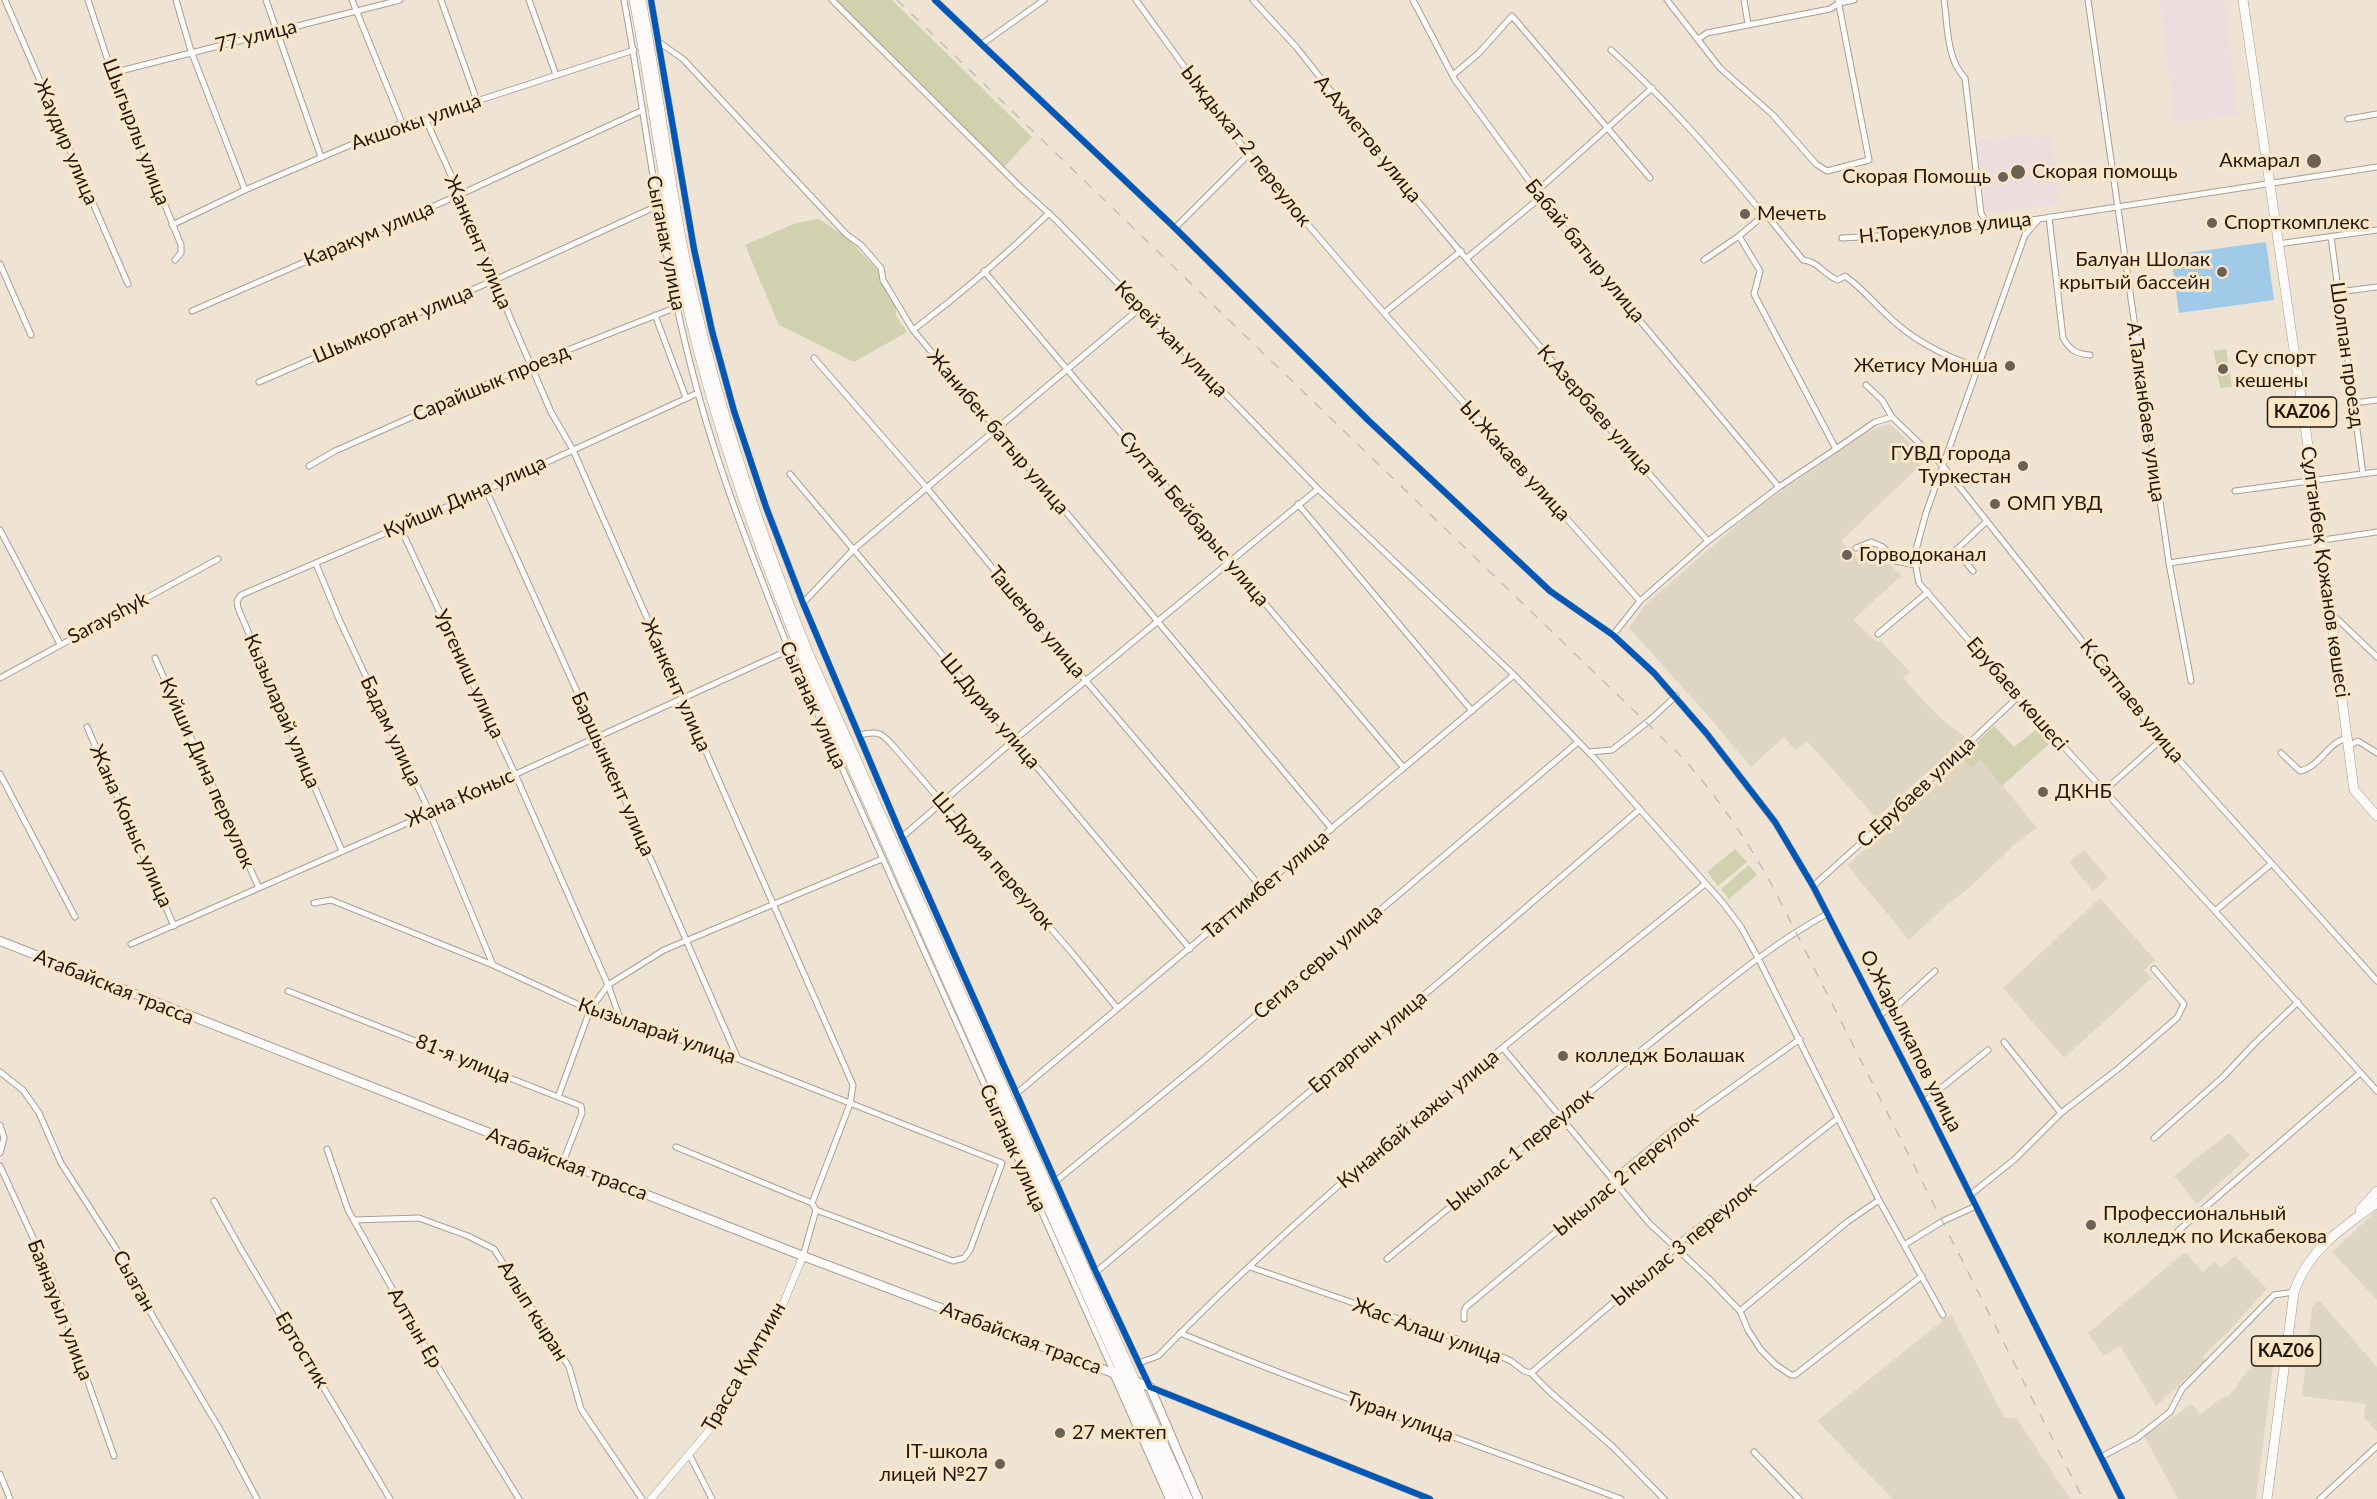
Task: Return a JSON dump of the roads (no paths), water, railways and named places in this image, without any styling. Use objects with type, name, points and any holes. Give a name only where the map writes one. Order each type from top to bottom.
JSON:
[{"type":"main road","points":[[634,0],[672,227],[688,305],[717,417],[750,520],[801,652],[1178,1499]]},
{"type":"main road","points":[[641,0],[694,304],[723,415],[756,518],[807,650],[1188,1499]]},
{"type":"main road","name":"Сұлтанбек Қожанов көшесі","points":[[2242,0],[2322,540],[2354,790],[2377,816]]},
{"type":"main road","name":"Атабайская трасса","points":[[0,941],[803,1256],[1150,1387]]},
{"type":"main road","name":"KАZ06","points":[[2267,1499],[2294,1292],[2306,1263],[2349,1223],[2377,1191]]},
{"type":"main road","name":"KАZ06","points":[[2349,1223],[2377,1203]]},
{"type":"main road","points":[[1114,1373],[1170,1499]]},
{"type":"main road","points":[[1150,1387],[1198,1499]]},
{"type":"street","name":"Жаудир улица","points":[[5,0],[128,284]]},
{"type":"street","name":"Шыгырлы улица","points":[[88,0],[112,73],[181,250],[179,257],[175,260]]},
{"type":"street","points":[[176,0],[191,51],[244,190]]},
{"type":"street","points":[[266,0],[321,157]]},
{"type":"street","points":[[352,0],[402,123]]},
{"type":"street","name":"77 улица","points":[[112,73],[191,51],[400,0]]},
{"type":"street","points":[[441,0],[477,101]]},
{"type":"street","points":[[529,0],[556,75]]},
{"type":"street","name":"Сыганак улица","points":[[624,0],[634,50],[657,206],[677,307],[698,393],[742,530],[789,651],[1114,1373]]},
{"type":"street","points":[[651,0],[694,249],[712,331],[734,411],[755,475],[803,603],[902,837],[1096,1272],[1150,1387],[1430,1499]]},
{"type":"street","name":"Керей хан улица","points":[[832,0],[1020,188],[1048,213],[1318,489],[1514,675],[1589,752],[1705,884],[1741,927],[1800,1039],[1879,1200],[1943,1315]]},
{"type":"street","name":"О.Жарылкапов улица","points":[[935,0],[1175,228],[1370,421],[1550,591],[1613,635],[1676,696],[1775,822],[1813,886],[1924,1102],[2122,1499]]},
{"type":"street","points":[[982,44],[1044,0]]},
{"type":"street","name":"Ыждыхат 2 переулок","points":[[1136,0],[1249,154],[1363,287]]},
{"type":"street","name":"А.Ахметов улица","points":[[1253,0],[1297,48],[1410,192],[1483,277]]},
{"type":"street","name":"Бабай батыр улица","points":[[1413,0],[1453,75],[1575,243],[1779,487]]},
{"type":"street","points":[[1667,0],[1720,68],[1773,115],[1816,164],[1827,171],[1835,171],[1869,160],[1839,1]]},
{"type":"street","points":[[1744,0],[1748,24]]},
{"type":"street","points":[[1698,39],[1707,33],[1830,9],[1839,1],[1854,0]]},
{"type":"street","points":[[1944,0],[1952,58],[1956,69],[1965,78],[1981,213],[1988,224]]},
{"type":"street","name":"А.Талканбаев улица","points":[[2088,0],[2169,563],[2191,681]]},
{"type":"street","points":[[1453,75],[1479,53],[1512,16],[1650,178]]},
{"type":"street","name":"Жанибек батыр улица","points":[[660,43],[683,59],[846,234],[861,245],[875,260],[881,268],[883,280],[913,330],[1332,829]]},
{"type":"street","name":"Акшокы улица","points":[[172,225],[244,190],[402,123],[426,120],[634,50]]},
{"type":"street","points":[[1611,50],[1652,88],[1710,149],[1803,260],[1812,261],[1832,278],[1838,280],[1845,276],[1907,333],[1929,347],[1978,367]]},
{"type":"street","points":[[1537,191],[1652,88]]},
{"type":"street","name":"Каракум улица","points":[[192,310],[459,195],[643,110]]},
{"type":"street","points":[[2348,119],[2377,114]]},
{"type":"street","name":"Жанкент улица","points":[[426,120],[497,279],[500,294],[551,412],[573,450],[853,1085],[850,1104],[812,1203]]},
{"type":"street","points":[[1175,228],[1249,154]]},
{"type":"street","name":"Н.Торекулов улица","points":[[1842,238],[1916,234],[2039,219],[2377,167]]},
{"type":"street","points":[[1467,258],[1541,197]]},
{"type":"street","name":"Шымкорган улица","points":[[259,382],[497,279],[657,206]]},
{"type":"street","points":[[913,330],[950,302],[1017,244],[1048,213]]},
{"type":"street","points":[[1704,260],[1739,236],[1764,215]]},
{"type":"street","name":"Н.Торекулов улица","points":[[2049,217],[2063,338],[2070,349],[2079,354],[2090,355]]},
{"type":"street","points":[[1856,548],[1870,542],[1883,547],[1895,561],[1916,565],[1914,557],[1926,513],[2025,235],[2039,219]]},
{"type":"street","points":[[2277,244],[2377,230]]},
{"type":"street","points":[[1739,236],[1760,271],[1754,294],[1836,449]]},
{"type":"street","name":"Шолпан проезд","points":[[2331,237],[2363,474]]},
{"type":"street","points":[[1384,313],[1461,251]]},
{"type":"street","points":[[0,264],[31,335]]},
{"type":"street","name":"Султан Бейбарыс улица","points":[[984,271],[1404,768]]},
{"type":"street","name":"К.Азербаев улица","points":[[1483,277],[1558,369],[1708,541]]},
{"type":"street","name":"Ы.Жакаев улица","points":[[1363,287],[1640,602]]},
{"type":"street","points":[[2338,292],[2377,287]]},
{"type":"street","name":"Сарайшык проезд","points":[[309,466],[335,451],[532,364],[677,307]]},
{"type":"street","points":[[803,603],[854,549],[1140,308]]},
{"type":"street","points":[[655,315],[686,398]]},
{"type":"street","name":"Ташенов улица","points":[[814,358],[927,488],[1260,886]]},
{"type":"street","name":"К.Сатпаев улица","points":[[1866,386],[1882,400],[1892,417],[1943,466],[2161,740],[2377,981]]},
{"type":"street","name":"Куйши Дина улица","points":[[237,605],[241,595],[316,564],[357,543],[486,490],[698,393]]},
{"type":"street","points":[[2354,403],[2377,400]]},
{"type":"street","points":[[1613,635],[1640,602],[1708,541],[1779,487],[1875,422],[1892,417]]},
{"type":"street","points":[[2235,491],[2377,472]]},
{"type":"street","name":"Ш.Дурия улица","points":[[790,474],[1190,949]]},
{"type":"street","points":[[902,837],[1156,621],[1318,489]]},
{"type":"street","name":"Баршынкент улица","points":[[486,490],[597,736],[738,1059]]},
{"type":"street","points":[[1298,504],[1472,711]]},
{"type":"street","points":[[1973,571],[1956,550],[1988,521]]},
{"type":"street","name":"Ургениш улица","points":[[400,527],[515,774],[608,985],[621,1021]]},
{"type":"street","points":[[0,530],[60,644]]},
{"type":"street","points":[[2169,563],[2377,534]]},
{"type":"street","name":"Sarayshyk","points":[[0,678],[218,559]]},
{"type":"street","name":"Бадам улица","points":[[316,564],[429,813],[493,965]]},
{"type":"street","name":"Ерубаев көшесі","points":[[1916,565],[1919,583],[2018,697],[2377,1091]]},
{"type":"street","points":[[1878,634],[1928,592]]},
{"type":"street","name":"Кызыларай улица","points":[[237,605],[342,851]]},
{"type":"street","points":[[2331,613],[2377,657]]},
{"type":"street","name":"Жана Коныс","points":[[131,944],[789,651]]},
{"type":"street","name":"Куйши Дина переулок","points":[[155,658],[259,888]]},
{"type":"street","name":"Таттимбет улица","points":[[1017,1093],[1190,949],[1260,886],[1332,829],[1514,675]]},
{"type":"street","points":[[1589,752],[1612,750],[1676,696]]},
{"type":"street","name":"С.Ерубаев улица","points":[[1813,886],[2018,697]]},
{"type":"street","name":"Жана Коныс улица","points":[[87,727],[174,926]]},
{"type":"street","name":"Ш.Дурия переулок","points":[[859,735],[875,731],[885,736],[1117,1008]]},
{"type":"street","points":[[2281,753],[2300,771],[2309,770],[2339,739],[2349,742],[2358,741],[2377,753]]},
{"type":"street","points":[[2104,791],[2161,740]]},
{"type":"street","name":"Сегиз серы улица","points":[[1056,1181],[1200,1064],[1578,742]]},
{"type":"street","points":[[0,774],[75,917]]},
{"type":"street","name":"Ертаргын улица","points":[[1096,1272],[1639,810]]},
{"type":"street","points":[[558,1097],[590,1010],[608,985],[664,951],[882,859]]},
{"type":"street","points":[[2215,911],[2271,864]]},
{"type":"street","name":"Кунанбай кажы улица","points":[[1139,1363],[1158,1356],[1317,1203],[1409,1125],[1705,884]]},
{"type":"street","name":"Кызыларай улица","points":[[314,903],[332,900],[493,965],[590,1010],[738,1059],[1002,1163],[970,1250],[964,1258],[953,1261],[816,1210]]},
{"type":"street","name":"Ыкылас 1 переулок","points":[[1387,1259],[1559,1116],[1758,958],[1800,929],[1827,914]]},
{"type":"street","points":[[1970,1195],[2015,1159],[2061,1113],[2119,1068],[2177,1018],[2184,1004],[2154,969]]},
{"type":"street","name":"О.Жарылкапов улица","points":[[1879,1015],[1900,1002],[1935,971]]},
{"type":"street","name":"81-я улица","points":[[288,991],[580,1106],[582,1113],[563,1162]]},
{"type":"street","points":[[2154,1138],[2223,1077],[2298,1002]]},
{"type":"street","name":"Ыкылас 2 переулок","points":[[1464,1319],[1466,1307],[1615,1184],[1623,1171],[1674,1130],[1800,1039]]},
{"type":"street","points":[[2004,1042],[2061,1113]]},
{"type":"street","points":[[1503,1048],[1649,1223],[1740,1311],[1748,1330],[1761,1350],[1776,1365],[1793,1375],[1868,1320],[1922,1276]]},
{"type":"street","name":"О.Жарылкапов улица","points":[[1924,1102],[1988,1050]]},
{"type":"street","name":"Сызган","points":[[0,1072],[23,1090],[39,1113],[61,1163],[117,1250],[156,1322],[222,1433],[257,1499]]},
{"type":"street","points":[[2178,1231],[2360,1073]]},
{"type":"street","name":"Ыкылас 3 переулок","points":[[1531,1373],[1675,1248],[1838,1118]]},
{"type":"street","points":[[0,1125],[4,1138],[0,1153]]},
{"type":"street","points":[[676,1147],[812,1203],[816,1210],[803,1256]]},
{"type":"street","name":"Алтын Ер","points":[[327,1149],[348,1210],[417,1333],[519,1499]]},
{"type":"street","name":"Баянауыл улица","points":[[0,1166],[51,1277],[114,1456]]},
{"type":"street","points":[[1740,1311],[1847,1222],[1879,1200]]},
{"type":"street","name":"Ертостик","points":[[214,1201],[390,1499]]},
{"type":"street","points":[[1904,1245],[1943,1221],[1976,1206]]},
{"type":"street","name":"Алып кыран","points":[[354,1220],[419,1218],[468,1236],[494,1249],[569,1367],[581,1409],[642,1499]]},
{"type":"street","name":"Трасса Кумтиин","points":[[651,1499],[711,1428],[728,1401],[780,1309],[803,1256]]},
{"type":"street","name":"Жас Алаш улица","points":[[1250,1267],[1483,1348],[1511,1361],[1524,1371],[1531,1373],[1613,1447],[1664,1499]]},
{"type":"street","points":[[2101,1457],[2137,1438],[2170,1412],[2182,1389],[2274,1295],[2294,1292]]},
{"type":"street","name":"Туран улица","points":[[1180,1333],[1280,1374],[1477,1444],[1621,1499]]},
{"type":"street","points":[[2320,1499],[2377,1446]]},
{"type":"street","points":[[1754,1452],[1799,1499]]},
{"type":"street","points":[[690,1454],[712,1499]]},
{"type":"street","points":[[0,1474],[10,1499]]},
{"type":"water","name":"Балуан Шолак крытый бассейн","points":[[2266,242],[2274,300],[2179,313],[2171,255]]},
{"type":"railway","points":[[897,0],[1681,756],[1720,803],[1773,887],[2083,1499]]},
{"type":"place","name":"Акмарал","points":[[2314,161]]},
{"type":"place","name":"Скорая помощь","points":[[2018,172]]},
{"type":"place","name":"Скорая Помощь","points":[[2003,177]]},
{"type":"place","name":"Мечеть","points":[[1745,214]]},
{"type":"place","name":"Спорткомплекс","points":[[2212,223]]},
{"type":"place","name":"Балуан Шолак крытый бассейн","points":[[2222,272]]},
{"type":"place","name":"Жетису Монша","points":[[2010,366]]},
{"type":"place","name":"Су спорт кешены","points":[[2223,369]]},
{"type":"place","name":"ГУВД города Туркестан","points":[[2023,466]]},
{"type":"place","name":"ОМП УВД","points":[[1995,504]]},
{"type":"place","name":"Горводоканал","points":[[1847,555]]},
{"type":"place","name":"ДКНБ","points":[[2043,792]]},
{"type":"place","name":"колледж Болашак","points":[[1563,1056]]},
{"type":"place","name":"Профессиональный колледж по Искабекова","points":[[2091,1225]]},
{"type":"place","name":"27 мектеп","points":[[1060,1433]]},
{"type":"place","name":"IT-школа лицей №27","points":[[1000,1464]]}]
